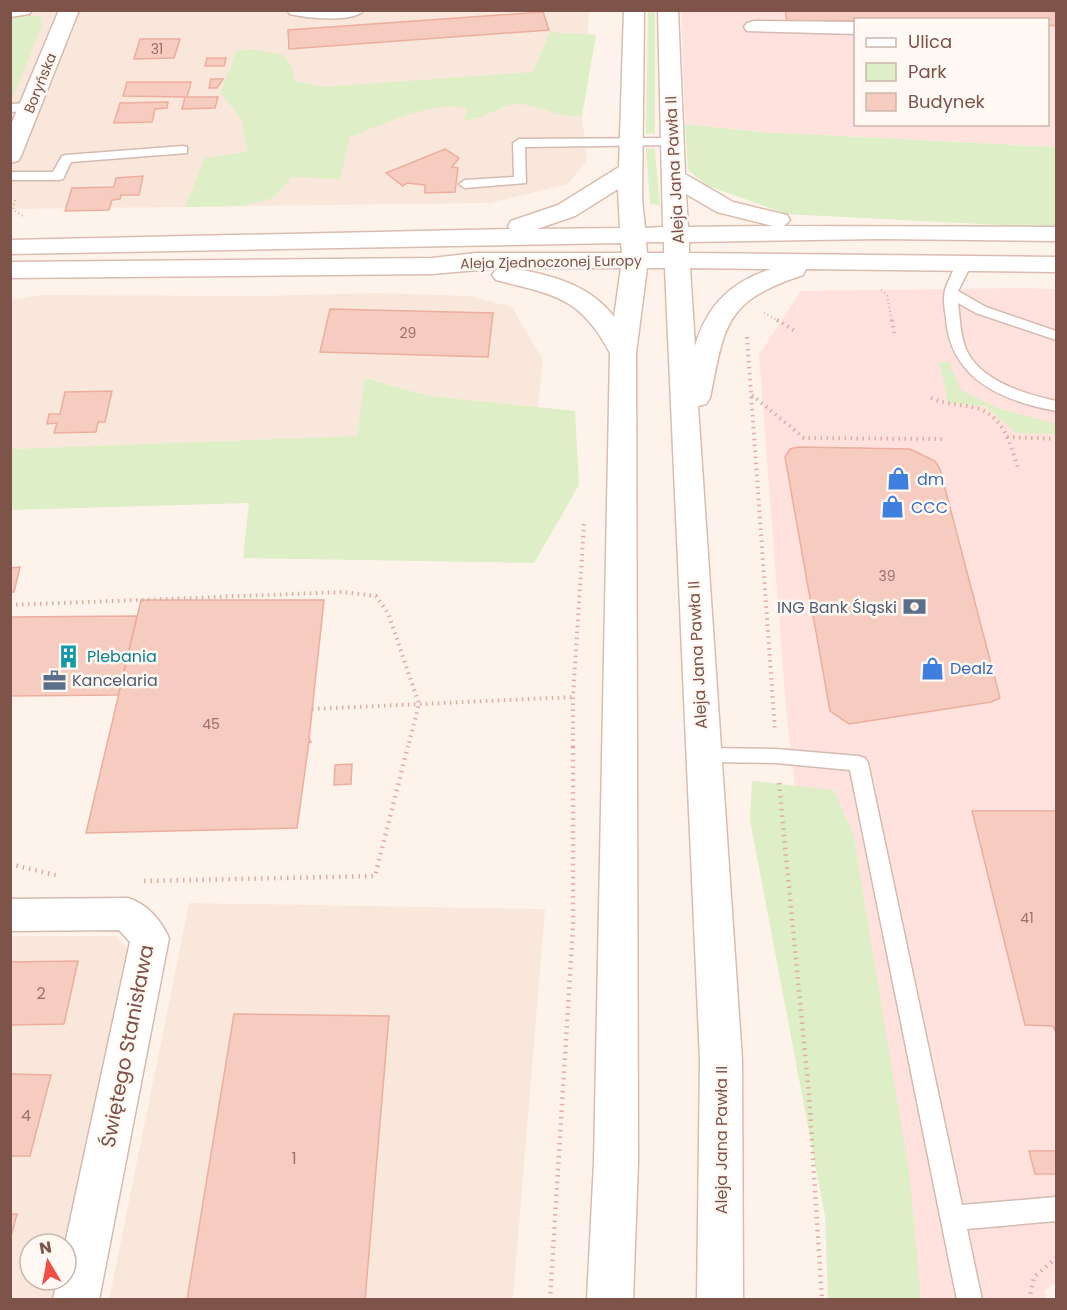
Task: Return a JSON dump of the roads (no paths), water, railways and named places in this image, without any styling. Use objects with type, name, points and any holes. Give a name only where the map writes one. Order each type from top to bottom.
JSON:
[{"type":"street","points":[[10,11],[22,10]]},
{"type":"street","name":"Boryńska","points":[[10,156],[20,108],[69,10]]},
{"type":"street","points":[[297,10],[317,13],[354,10]]},
{"type":"street","points":[[610,1299],[616,1162],[623,353],[633,248],[631,170],[634,10]]},
{"type":"street","name":"Aleja Jana Pawła II","points":[[668,10],[673,177],[721,1060],[720,1299]]},
{"type":"street","points":[[754,27],[854,28]]},
{"type":"street","points":[[468,237],[562,214],[581,205],[631,170]]},
{"type":"street","points":[[673,177],[704,197],[741,213],[775,220],[882,232]]},
{"type":"street","name":"Aleja Zjednoczonej Europy","points":[[10,270],[432,266],[633,248],[677,235],[882,232],[1056,234]]},
{"type":"street","name":"Aleja Zjednoczonej Europy","points":[[10,247],[234,244],[468,237],[633,248],[679,261],[966,261],[1056,264]]},
{"type":"street","points":[[687,438],[711,330],[724,307],[752,286],[824,262]]},
{"type":"street","points":[[432,266],[523,277],[561,287],[586,302],[602,318],[623,353]]},
{"type":"street","name":"Świętego Stanisława","points":[[10,915],[128,914],[150,938],[76,1299]]},
{"type":"lane","points":[[465,184],[520,180],[519,143],[672,142]]},
{"type":"lane","points":[[10,176],[58,176],[66,159],[183,150]]},
{"type":"lane","points":[[966,261],[950,292],[958,349],[977,374],[1012,393],[1056,406]]},
{"type":"lane","points":[[950,292],[981,310],[1056,336]]},
{"type":"lane","points":[[703,755],[776,756],[858,764],[970,1299]]},
{"type":"lane","points":[[954,1218],[1056,1209]]},
{"type":"place","name":"dm","points":[[899,479]]},
{"type":"place","name":"CCC","points":[[893,507]]},
{"type":"place","name":"ING Bank Śląski","points":[[915,607]]},
{"type":"place","name":"Plebania","points":[[69,656]]},
{"type":"place","name":"Dealz","points":[[932,668]]},
{"type":"place","name":"Kancelaria","points":[[54,680]]}]
